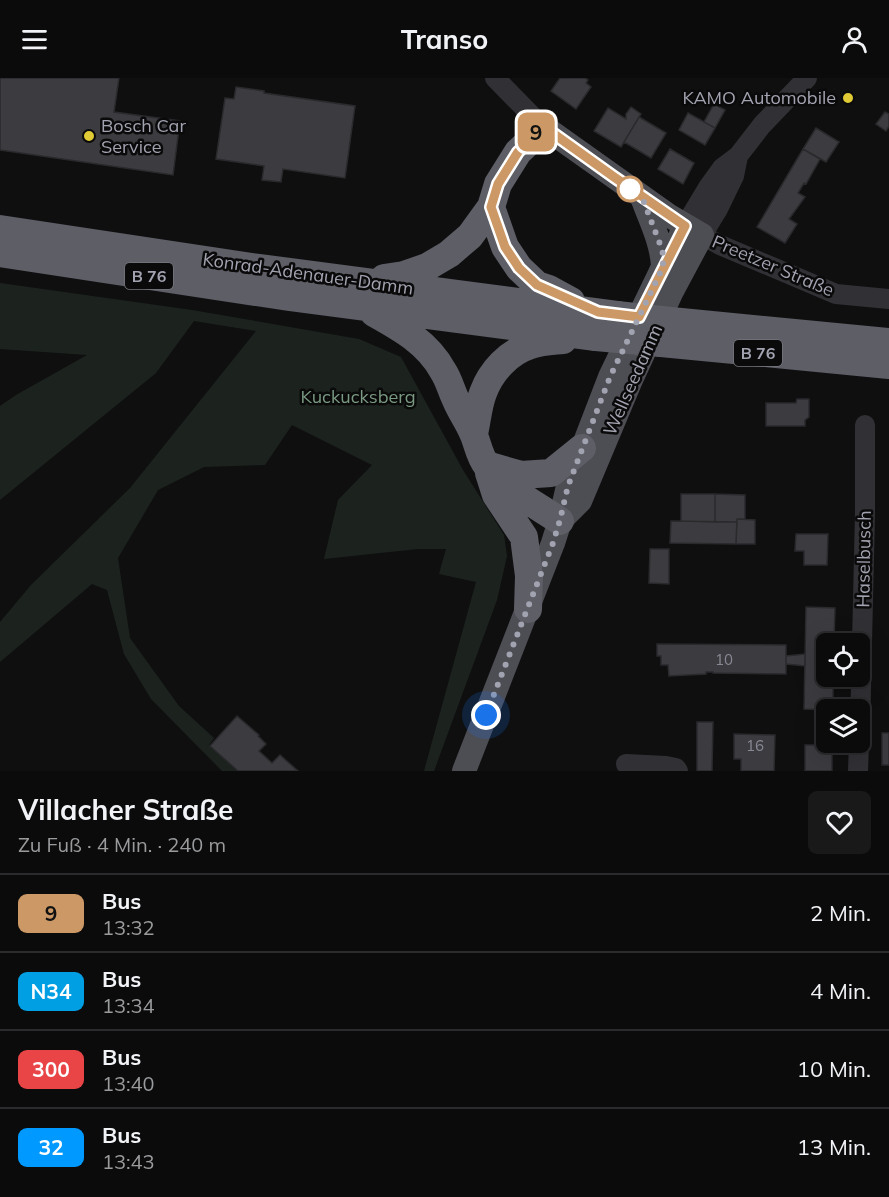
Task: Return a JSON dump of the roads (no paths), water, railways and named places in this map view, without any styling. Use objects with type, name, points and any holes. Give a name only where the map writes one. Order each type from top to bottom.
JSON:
[{"type":"highway","points":[[528,609],[529,576],[524,537],[496,495],[474,434],[456,401],[444,372],[431,353],[362,295],[440,260],[460,246],[491,207],[498,184],[518,152],[533,138],[540,124]]},
{"type":"highway","points":[[491,207],[505,247],[519,268],[537,285],[604,321]]},
{"type":"highway","name":"Konrad-Adenauer-Damm","points":[[0,229],[229,264],[362,295]]},
{"type":"highway","name":"Konrad-Adenauer-Damm","points":[[0,253],[111,271],[604,321]]},
{"type":"highway","points":[[474,434],[483,392],[501,363],[529,345],[550,341],[604,321]]},
{"type":"highway","name":"B 76","points":[[604,321],[889,365]]},
{"type":"highway","name":"B 76","points":[[666,332],[889,342]]},
{"type":"highway","points":[[487,466],[521,476],[551,473],[582,448]]},
{"type":"highway","points":[[487,466],[499,479],[528,501],[560,520]]},
{"type":"main road","name":"Preetzer Straße","points":[[540,124],[642,197],[693,230]]},
{"type":"main road","points":[[642,197],[660,244],[663,267]]},
{"type":"main road","name":"Wellseedamm","points":[[464,771],[553,543],[568,486],[610,377],[663,267],[678,241],[693,230]]},
{"type":"main road","name":"Wellseedamm","points":[[560,520],[580,501],[630,382],[672,291],[693,230]]},
{"type":"street","name":"Preetzer Straße","points":[[495,78],[540,124]]},
{"type":"street","points":[[693,230],[709,186],[722,168],[738,156],[802,79]]},
{"type":"street","name":"Preetzer Straße","points":[[693,230],[836,294],[889,298]]},
{"type":"street","name":"Haselbusch","points":[[861,699],[865,424]]},
{"type":"street","points":[[858,771],[859,753]]},
{"type":"street","points":[[626,764],[666,766],[676,768],[678,771]]},
{"type":"place","name":"KAMO Automobile","points":[[848,98]]},
{"type":"place","name":"Bosch Car Service","points":[[89,136]]},
{"type":"park label","name":"Kuckucksberg","points":[[358,397]]}]
